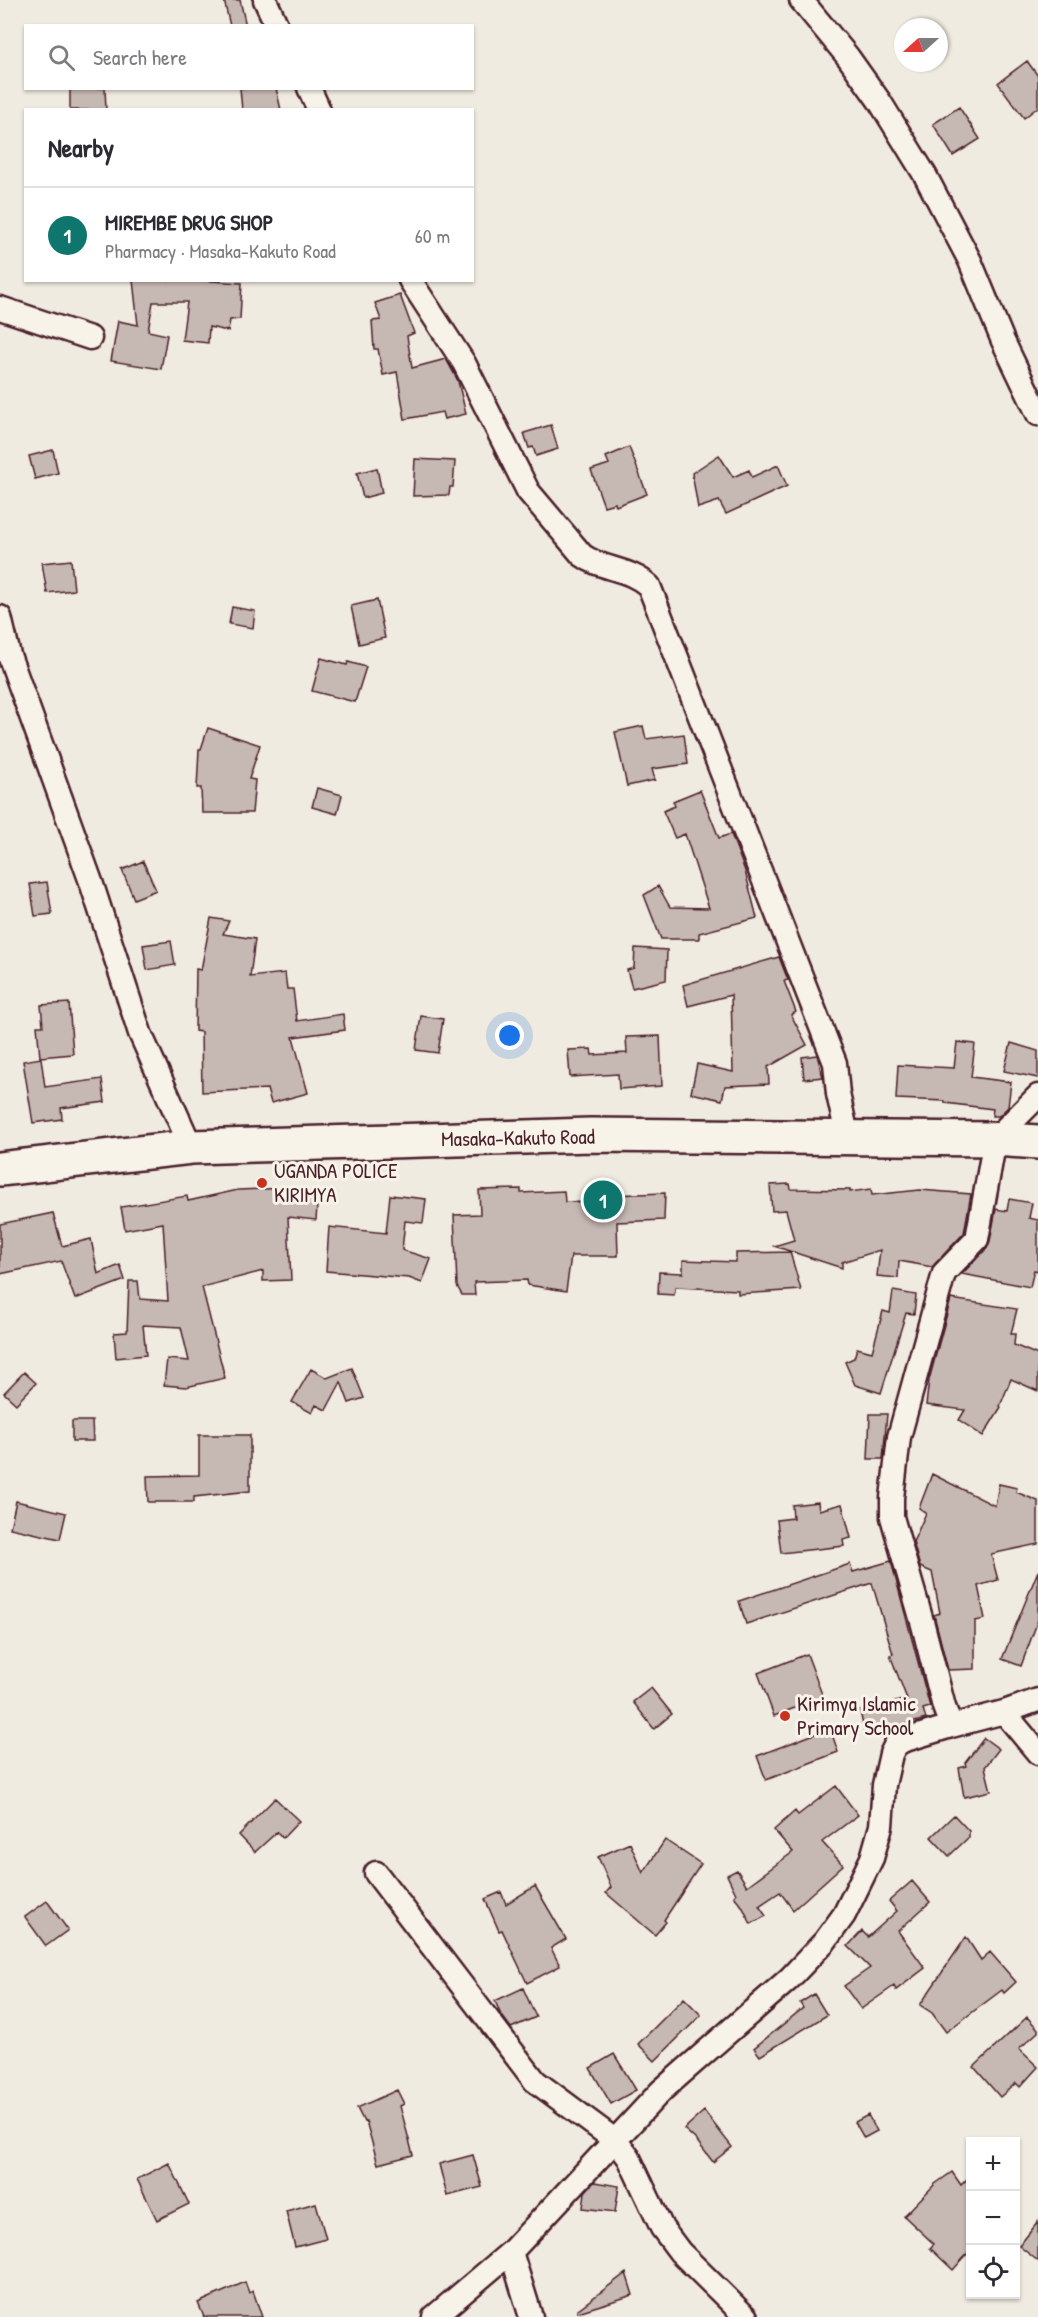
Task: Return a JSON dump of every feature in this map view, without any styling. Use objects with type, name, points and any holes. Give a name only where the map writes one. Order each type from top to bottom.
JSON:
[{"type":"highway","name":"Masaka-Kakuto Road","points":[[0,1169],[191,1147],[590,1135],[995,1139],[1038,1142]]},
{"type":"street","points":[[265,0],[277,24]]},
{"type":"street","points":[[801,0],[874,93],[925,175],[970,261],[1003,341],[1038,414]]},
{"type":"street","points":[[310,90],[319,108]]},
{"type":"street","points":[[411,282],[464,363],[528,491],[582,555],[592,562],[639,576],[649,585],[834,1063],[848,1139]]},
{"type":"street","points":[[0,308],[90,338]]},
{"type":"street","points":[[0,617],[9,655],[87,872],[136,1023],[191,1147]]},
{"type":"street","points":[[951,1726],[892,1517],[898,1437],[944,1273],[977,1239],[995,1139],[1038,1096]]},
{"type":"street","points":[[434,2317],[511,2252],[661,2091],[782,1986],[825,1941],[844,1915],[872,1858],[881,1826],[884,1785],[895,1746],[902,1741],[1038,1700]]},
{"type":"street","points":[[1004,1712],[1038,1753]]},
{"type":"street","points":[[376,1873],[536,2081],[616,2141],[629,2158],[662,2228],[680,2252],[746,2317]]},
{"type":"street","points":[[511,2252],[531,2317]]},
{"type":"building","points":[[224,0],[240,0],[246,24],[230,24]]},
{"type":"building","points":[[1027,61],[1038,76],[1038,107],[1024,118],[998,83]]},
{"type":"building","points":[[70,90],[105,90],[106,108],[70,108]]},
{"type":"building","points":[[240,90],[276,90],[281,108],[242,108]]},
{"type":"building","points":[[959,107],[980,139],[953,156],[933,124]]},
{"type":"building","points":[[133,282],[242,283],[240,319],[230,320],[228,331],[209,327],[208,343],[182,340],[187,302],[153,302],[148,331],[167,335],[161,369],[111,361],[118,321],[138,325]]},
{"type":"building","points":[[400,295],[414,333],[407,336],[412,368],[446,359],[458,381],[466,414],[444,419],[442,412],[405,419],[397,372],[383,375],[378,349],[374,349],[372,321],[381,320],[375,303]]},
{"type":"building","points":[[551,425],[558,449],[536,456],[533,447],[529,448],[524,433]]},
{"type":"building","points":[[629,447],[647,494],[616,506],[615,503],[604,506],[591,470],[609,464],[606,457]]},
{"type":"building","points":[[53,450],[58,473],[35,479],[29,456]]},
{"type":"building","points":[[719,455],[733,477],[749,470],[752,477],[778,465],[787,486],[726,514],[719,501],[698,508],[692,473]]},
{"type":"building","points":[[415,459],[455,461],[453,487],[450,487],[449,495],[413,496]]},
{"type":"building","points":[[377,468],[382,493],[363,498],[357,473]]},
{"type":"building","points":[[71,560],[74,590],[47,593],[42,563]]},
{"type":"building","points":[[377,600],[385,638],[359,644],[351,606]]},
{"type":"building","points":[[232,607],[255,611],[253,628],[229,624]]},
{"type":"building","points":[[321,658],[366,667],[355,702],[312,691]]},
{"type":"building","points":[[643,726],[646,739],[684,734],[688,764],[652,769],[655,780],[627,786],[615,732]]},
{"type":"building","points":[[208,728],[260,745],[249,779],[255,780],[252,813],[202,813],[201,788],[197,788],[199,749],[201,749]]},
{"type":"building","points":[[317,788],[342,795],[337,814],[312,807]]},
{"type":"building","points":[[700,790],[719,838],[731,834],[745,871],[757,918],[699,933],[699,939],[661,939],[644,895],[658,886],[670,907],[709,908],[685,834],[675,838],[663,811],[675,806],[673,801]]},
{"type":"building","points":[[143,861],[156,890],[134,899],[122,870]]},
{"type":"building","points":[[47,882],[52,914],[35,916],[30,884]]},
{"type":"building","points":[[211,918],[229,921],[223,934],[255,939],[250,977],[285,973],[287,989],[293,989],[297,1021],[343,1014],[345,1030],[293,1037],[308,1093],[271,1103],[267,1089],[202,1092],[201,1032],[195,1031],[196,969],[201,970]]},
{"type":"building","points":[[171,941],[175,965],[147,970],[143,945]]},
{"type":"building","points":[[635,948],[667,950],[666,980],[632,988],[627,970],[634,968]]},
{"type":"building","points":[[779,957],[788,980],[784,981],[796,1012],[791,1015],[807,1045],[768,1067],[769,1084],[725,1086],[722,1100],[691,1093],[697,1064],[733,1072],[731,995],[688,1006],[683,985]]},
{"type":"building","points":[[69,1003],[73,1054],[40,1057],[37,1026],[43,1026],[41,1005]]},
{"type":"building","points":[[421,1016],[443,1019],[438,1053],[416,1050]]},
{"type":"building","points":[[660,1036],[662,1086],[619,1089],[618,1074],[570,1077],[568,1050],[591,1049],[592,1055],[627,1053],[626,1037]]},
{"type":"building","points":[[957,1042],[975,1044],[971,1077],[1011,1082],[1008,1107],[999,1116],[992,1116],[993,1109],[945,1103],[945,1101],[896,1099],[898,1065],[954,1068]]},
{"type":"building","points":[[1011,1043],[1038,1051],[1038,1078],[1004,1071]]},
{"type":"building","points":[[817,1055],[823,1077],[804,1079],[802,1057]]},
{"type":"building","points":[[41,1058],[45,1087],[102,1079],[105,1102],[61,1108],[62,1119],[33,1123],[23,1061]]},
{"type":"building","points":[[790,1184],[791,1189],[850,1190],[850,1192],[871,1189],[872,1195],[920,1190],[971,1194],[964,1233],[932,1267],[899,1261],[898,1278],[877,1276],[880,1250],[842,1262],[842,1268],[774,1246],[794,1240],[786,1210],[772,1211],[770,1185]]},
{"type":"building","points":[[287,1188],[287,1190],[318,1193],[316,1220],[288,1217],[291,1280],[263,1281],[263,1271],[202,1287],[225,1378],[186,1387],[164,1385],[167,1359],[189,1361],[181,1327],[143,1325],[146,1355],[116,1358],[114,1333],[127,1332],[129,1281],[138,1281],[140,1299],[168,1301],[163,1223],[125,1230],[121,1207],[187,1196],[188,1201],[238,1190]]},
{"type":"building","points":[[521,1189],[521,1193],[564,1191],[565,1202],[612,1203],[611,1195],[665,1193],[664,1220],[617,1222],[618,1256],[571,1256],[566,1291],[528,1285],[527,1280],[474,1282],[475,1295],[462,1295],[457,1286],[454,1215],[480,1214],[479,1190]]},
{"type":"building","points":[[390,1195],[426,1199],[423,1223],[405,1221],[402,1250],[431,1259],[422,1283],[409,1278],[326,1271],[329,1227],[386,1233]]},
{"type":"building","points":[[1009,1199],[1032,1203],[1029,1218],[1038,1220],[1038,1271],[1034,1270],[1030,1287],[962,1274],[987,1248],[996,1209],[1007,1211]]},
{"type":"building","points":[[53,1213],[62,1246],[91,1239],[98,1274],[120,1265],[125,1280],[75,1299],[61,1261],[0,1274],[0,1224]]},
{"type":"building","points":[[790,1252],[801,1290],[738,1294],[738,1290],[675,1287],[674,1295],[658,1294],[659,1272],[683,1273],[683,1260],[736,1262],[736,1253]]},
{"type":"building","points":[[893,1291],[916,1295],[914,1314],[906,1313],[881,1393],[855,1385],[845,1362],[854,1358],[857,1348],[872,1352],[883,1311],[890,1313]]},
{"type":"building","points":[[951,1299],[1017,1309],[1011,1334],[1015,1334],[1014,1345],[1038,1355],[1038,1391],[1011,1379],[1001,1407],[983,1436],[959,1420],[965,1410],[926,1405],[929,1380]]},
{"type":"building","points":[[352,1368],[364,1398],[349,1403],[341,1382],[326,1410],[316,1405],[312,1413],[292,1402],[311,1369],[327,1378]]},
{"type":"building","points":[[24,1372],[36,1383],[16,1404],[4,1393]]},
{"type":"building","points":[[870,1414],[887,1414],[883,1459],[868,1459]]},
{"type":"building","points":[[72,1421],[92,1421],[93,1441],[72,1441]]},
{"type":"building","points":[[199,1435],[250,1435],[250,1491],[194,1497],[194,1502],[148,1502],[147,1476],[199,1475]]},
{"type":"building","points":[[932,1474],[995,1506],[999,1484],[1017,1488],[1016,1492],[1038,1501],[1038,1544],[991,1554],[998,1580],[978,1586],[985,1619],[975,1621],[975,1669],[948,1670],[934,1615],[940,1613],[932,1572],[920,1567],[913,1542],[926,1513],[919,1508]]},
{"type":"building","points":[[16,1501],[66,1513],[60,1539],[10,1528]]},
{"type":"building","points":[[818,1502],[819,1510],[842,1504],[851,1538],[843,1540],[844,1546],[781,1553],[777,1520],[793,1518],[792,1505]]},
{"type":"building","points":[[891,1561],[930,1707],[923,1709],[926,1719],[865,1735],[860,1711],[907,1699],[890,1655],[893,1654],[872,1583],[746,1624],[739,1601],[850,1564],[853,1572]]},
{"type":"building","points":[[1038,1571],[1038,1620],[1021,1666],[1002,1659]]},
{"type":"building","points":[[807,1654],[823,1697],[774,1716],[758,1673]]},
{"type":"building","points":[[651,1688],[672,1714],[654,1729],[633,1702]]},
{"type":"building","points":[[830,1728],[838,1752],[766,1780],[757,1756]]},
{"type":"building","points":[[984,1738],[999,1749],[985,1767],[991,1791],[964,1797],[959,1768],[966,1766],[965,1763]]},
{"type":"building","points":[[836,1786],[858,1815],[822,1842],[843,1865],[793,1910],[780,1892],[759,1906],[766,1916],[751,1924],[734,1896],[736,1894],[727,1875],[737,1870],[747,1886],[793,1852],[774,1830],[795,1811],[798,1815]]},
{"type":"building","points":[[275,1798],[299,1821],[283,1838],[277,1832],[255,1852],[239,1835]]},
{"type":"building","points":[[954,1815],[969,1831],[969,1837],[949,1856],[931,1837]]},
{"type":"building","points":[[665,1840],[701,1864],[664,1920],[666,1922],[655,1935],[606,1893],[611,1887],[598,1857],[630,1843],[643,1873]]},
{"type":"building","points":[[912,1881],[930,1902],[898,1931],[925,1968],[896,1990],[894,1986],[861,2009],[844,1986],[870,1968],[848,1946],[862,1931],[868,1937],[897,1911],[889,1901]]},
{"type":"building","points":[[535,1886],[566,1939],[551,1948],[560,1966],[527,1983],[485,1899],[501,1892],[506,1904]]},
{"type":"building","points":[[47,1901],[68,1930],[46,1946],[25,1917]]},
{"type":"building","points":[[966,1937],[981,1960],[990,1952],[1016,1982],[1004,1993],[1002,1990],[946,2032],[932,2013],[920,2005]]},
{"type":"building","points":[[523,1988],[536,2017],[511,2028],[500,2013],[495,2001]]},
{"type":"building","points":[[814,1994],[827,2015],[760,2056],[754,2048],[803,2008],[800,2003]]},
{"type":"building","points":[[684,1998],[701,2015],[655,2061],[638,2044]]},
{"type":"building","points":[[1027,2017],[1038,2032],[1019,2049],[1038,2067],[1020,2087],[1016,2083],[1000,2097],[974,2067]]},
{"type":"building","points":[[614,2054],[636,2090],[611,2104],[590,2068]]},
{"type":"building","points":[[397,2090],[404,2104],[400,2106],[413,2155],[378,2164],[366,2121],[364,2122],[357,2108]]},
{"type":"building","points":[[704,2111],[732,2147],[713,2162],[684,2129]]},
{"type":"building","points":[[868,2115],[877,2131],[864,2138],[855,2122]]},
{"type":"building","points":[[473,2155],[482,2187],[447,2196],[439,2164]]},
{"type":"building","points":[[169,2163],[189,2204],[157,2220],[137,2179]]},
{"type":"building","points":[[952,2172],[961,2185],[966,2180],[966,2255],[953,2270],[930,2248],[934,2244],[904,2216],[935,2184]]},
{"type":"building","points":[[594,2182],[619,2186],[615,2212],[583,2208],[585,2192]]},
{"type":"building","points":[[316,2203],[326,2239],[295,2247],[286,2211]]},
{"type":"building","points":[[1038,2222],[1038,2261],[1020,2245]]},
{"type":"building","points":[[626,2273],[633,2295],[578,2312],[577,2310]]},
{"type":"building","points":[[245,2282],[249,2293],[253,2291],[262,2317],[204,2317],[198,2303]]},
{"type":"place","name":"UGANDA POLICE KIRIMYA","points":[[262,1183]]},
{"type":"place","name":"MIREMBE DRUG SHOP","points":[[603,1200]]},
{"type":"place","name":"Kirimya Islamic Primary School","points":[[785,1716]]}]
